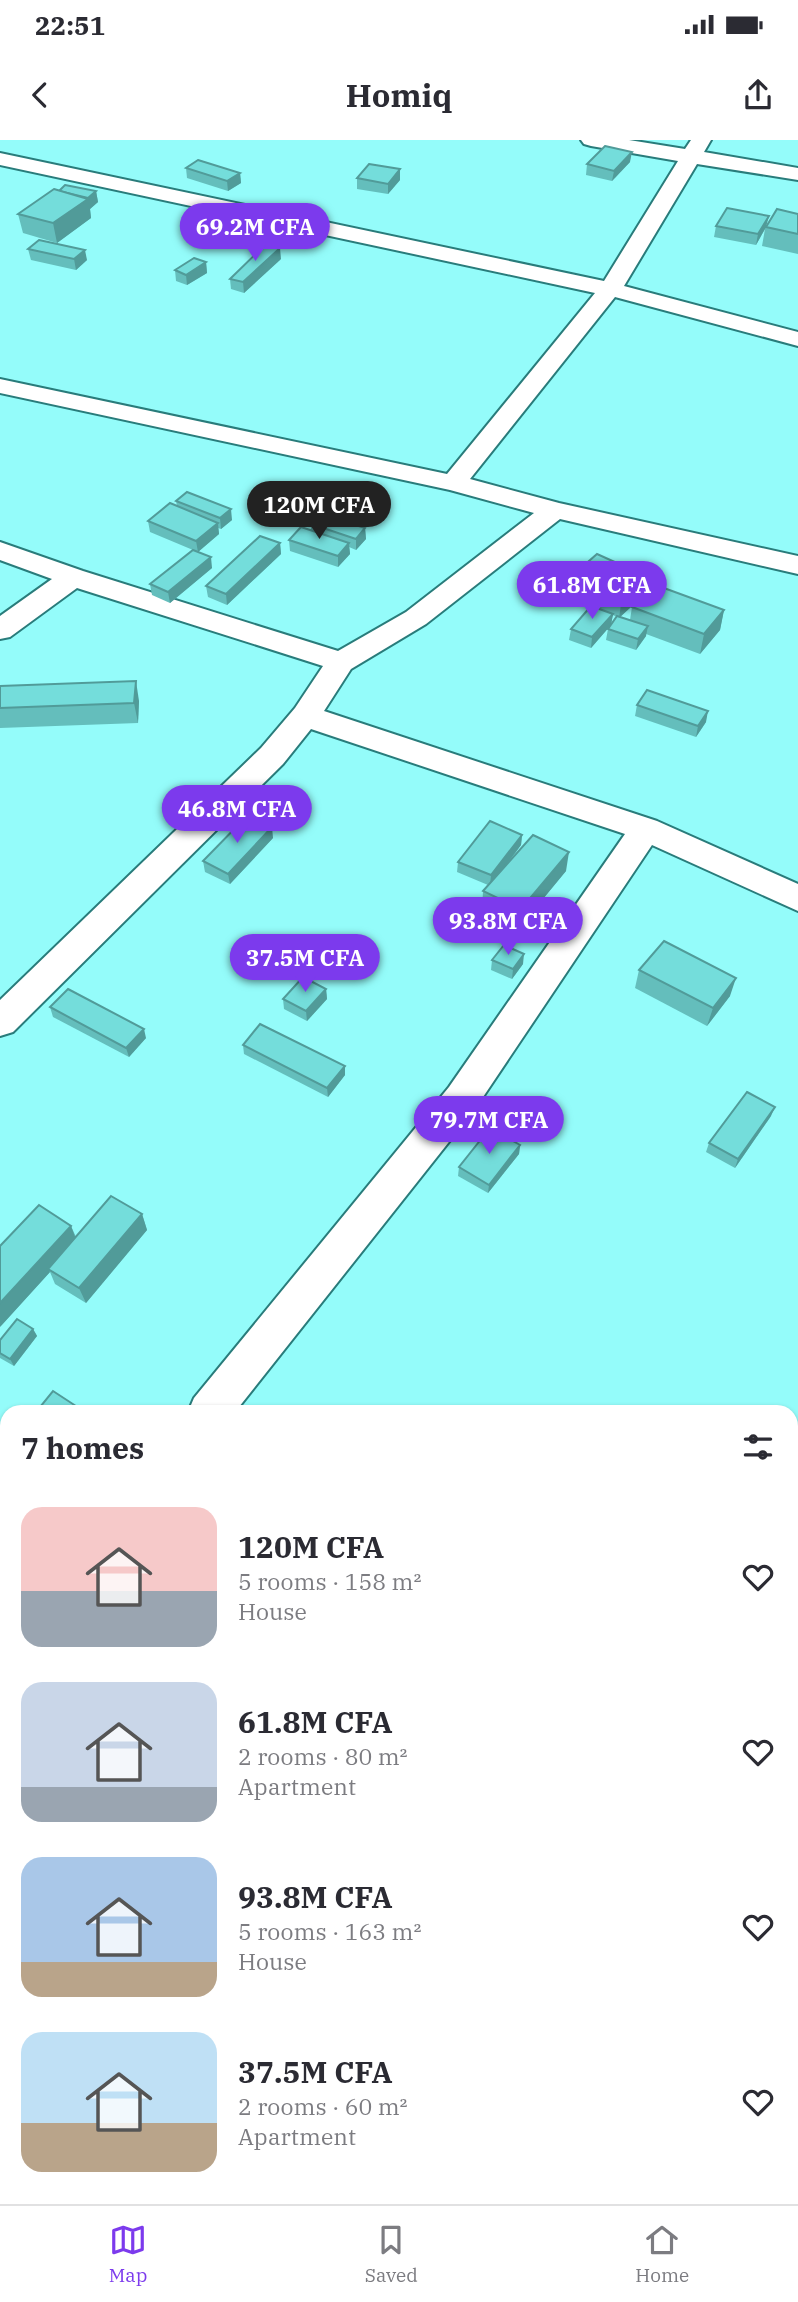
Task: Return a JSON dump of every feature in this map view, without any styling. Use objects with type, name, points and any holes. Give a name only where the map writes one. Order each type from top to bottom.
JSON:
[{"type":"street","points":[[591,140],[696,147],[798,174]]},
{"type":"street","points":[[453,483],[610,289],[696,147]]},
{"type":"street","points":[[0,159],[370,240],[610,289],[798,339]]},
{"type":"street","points":[[0,386],[453,483],[555,510],[798,565]]},
{"type":"street","points":[[0,1022],[272,756],[306,715],[341,662],[416,618],[555,510]]},
{"type":"street","points":[[0,550],[73,577],[341,662]]},
{"type":"street","points":[[0,630],[73,577]]},
{"type":"street","points":[[306,715],[343,730],[646,829],[798,898]]},
{"type":"street","points":[[215,1405],[462,1098],[646,829]]},
{"type":"building","points":[[605,146],[632,152],[614,171],[587,164]]},
{"type":"building","points":[[198,160],[240,173],[227,181],[186,168]]},
{"type":"building","points":[[369,164],[400,169],[388,184],[357,178]]},
{"type":"building","points":[[65,185],[96,191],[88,198],[59,191]]},
{"type":"building","points":[[54,189],[88,199],[53,223],[18,214]]},
{"type":"building","points":[[727,208],[769,216],[758,234],[716,226]]},
{"type":"building","points":[[777,209],[798,214],[798,234],[766,227]]},
{"type":"building","points":[[39,240],[85,250],[74,259],[28,249]]},
{"type":"building","points":[[266,244],[280,248],[243,282],[230,279]]},
{"type":"building","points":[[194,258],[206,262],[186,275],[175,270]]},
{"type":"building","points":[[187,492],[231,509],[220,518],[176,501]]},
{"type":"building","points":[[170,503],[218,523],[196,541],[148,521]]},
{"type":"building","points":[[320,514],[365,528],[356,539],[311,524]]},
{"type":"building","points":[[301,527],[349,543],[338,556],[289,540]]},
{"type":"building","points":[[260,536],[280,543],[226,594],[206,586]]},
{"type":"building","points":[[193,550],[211,557],[168,592],[150,584]]},
{"type":"building","points":[[597,554],[646,576],[622,598],[572,576]]},
{"type":"building","points":[[653,584],[724,610],[704,634],[632,607]]},
{"type":"building","points":[[591,606],[613,614],[592,637],[571,629]]},
{"type":"building","points":[[617,616],[648,626],[638,639],[608,629]]},
{"type":"building","points":[[136,681],[134,703],[0,708],[0,686]]},
{"type":"building","points":[[647,690],[708,711],[698,726],[637,705]]},
{"type":"building","points":[[247,816],[272,827],[228,874],[203,861]]},
{"type":"building","points":[[490,821],[522,835],[491,875],[458,862]]},
{"type":"building","points":[[533,835],[569,852],[521,909],[483,891]]},
{"type":"building","points":[[664,941],[736,978],[713,1008],[639,970]]},
{"type":"building","points":[[504,945],[524,954],[513,969],[492,960]]},
{"type":"building","points":[[303,977],[326,989],[306,1011],[283,999]]},
{"type":"building","points":[[68,989],[144,1029],[126,1048],[50,1007]]},
{"type":"building","points":[[260,1024],[345,1066],[327,1088],[243,1045]]},
{"type":"building","points":[[747,1092],[775,1107],[738,1159],[709,1143]]},
{"type":"building","points":[[490,1128],[520,1145],[489,1185],[459,1167]]},
{"type":"building","points":[[111,1196],[142,1214],[79,1288],[48,1269]]},
{"type":"building","points":[[39,1205],[71,1226],[0,1303],[0,1246]]},
{"type":"building","points":[[17,1319],[33,1329],[10,1359],[0,1353],[0,1340]]},
{"type":"building","points":[[53,1391],[74,1405],[42,1405]]}]
